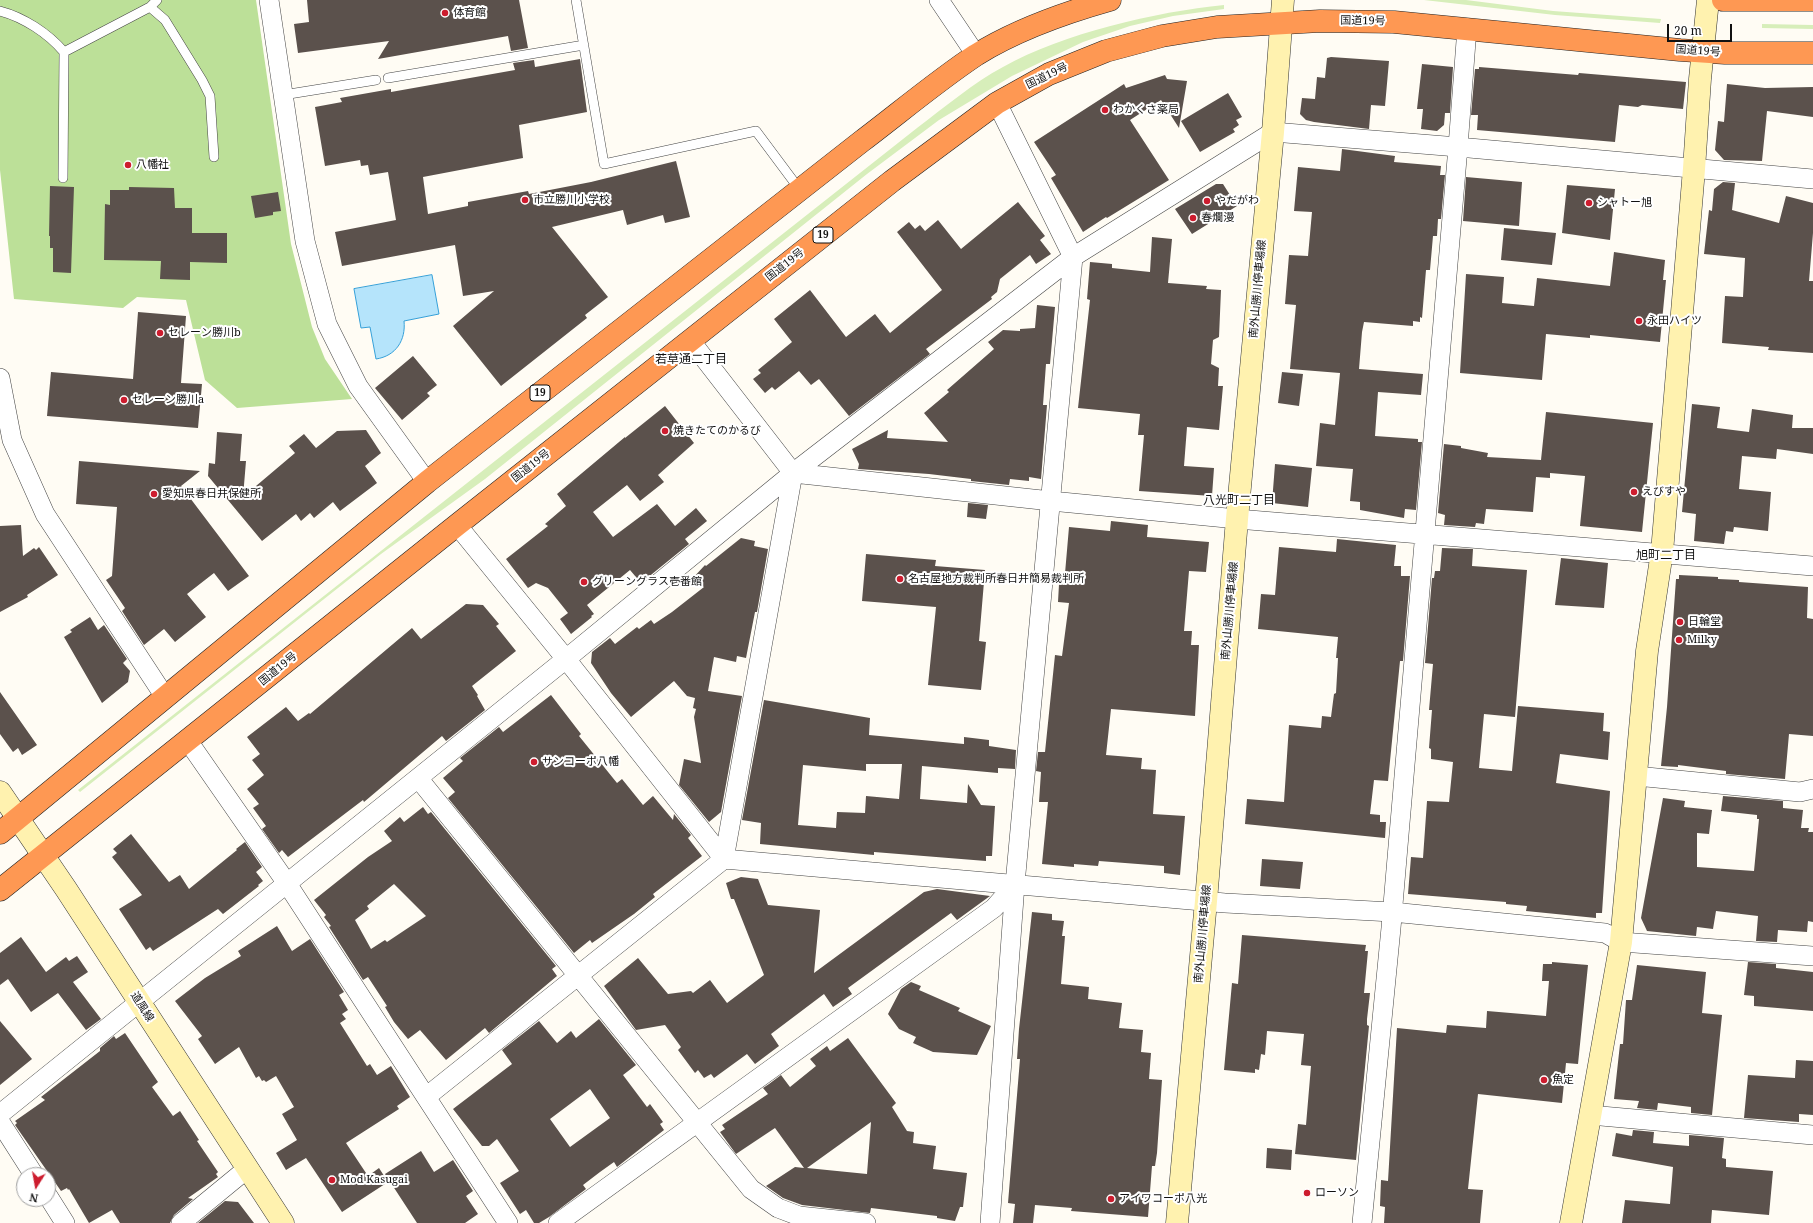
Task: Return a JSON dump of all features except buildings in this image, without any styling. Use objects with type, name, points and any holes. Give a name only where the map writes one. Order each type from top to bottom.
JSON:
[{"type":"highway","name":"19","points":[[0,833],[19,819],[427,482],[800,190],[976,55],[1026,30],[1110,0]]},
{"type":"highway","points":[[1723,0],[1813,0]]},
{"type":"highway","name":"国道19号","points":[[0,890],[456,525],[892,181],[997,103],[1042,77],[1077,62],[1133,43],[1162,36],[1217,27],[1320,20],[1387,22],[1467,28],[1702,51],[1813,53]]},
{"type":"street","points":[[269,0],[305,241],[327,324],[358,386],[427,482]]},
{"type":"street","points":[[939,0],[976,55]]},
{"type":"street","name":"南外山勝川停車場線","points":[[1177,1223],[1206,901],[1237,518],[1273,132],[1282,0]]},
{"type":"street","points":[[1571,1223],[1621,942],[1647,651],[1662,552],[1694,169],[1702,51],[1708,0]]},
{"type":"street","points":[[1362,1223],[1392,912],[1467,28]]},
{"type":"street","points":[[990,1223],[1015,884],[1073,257],[997,103]]},
{"type":"street","points":[[0,1114],[286,882],[566,659],[794,473],[1073,257],[1273,132],[1813,179]]},
{"type":"street","points":[[690,340],[794,473],[1051,501],[1237,518],[1662,552],[1813,566]]},
{"type":"street","points":[[0,378],[12,440],[45,514],[166,697]]},
{"type":"street","points":[[426,1097],[724,859],[794,473]]},
{"type":"street","points":[[456,525],[566,659],[724,859],[1206,901],[1392,912],[1605,933],[1621,942],[1813,956]]},
{"type":"street","points":[[188,741],[286,882],[508,1223]]},
{"type":"street","points":[[1636,776],[1800,792],[1813,789]]},
{"type":"street","points":[[418,778],[579,975],[751,1190],[778,1208],[799,1216],[866,1223]]},
{"type":"street","name":"道風線","points":[[0,792],[44,856],[283,1223]]},
{"type":"street","points":[[558,1223],[994,908],[1015,884]]},
{"type":"street","points":[[1590,1114],[1813,1135]]},
{"type":"street","points":[[0,1122],[29,1167]]},
{"type":"street","points":[[182,1223],[248,1168]]},
{"type":"street","points":[[55,1207],[65,1223]]},
{"type":"lane","points":[[64,52],[150,7],[157,0]]},
{"type":"lane","points":[[576,0],[604,164],[756,131],[800,190]]},
{"type":"lane","points":[[150,7],[165,20],[202,80],[210,96],[214,157]]},
{"type":"lane","points":[[0,11],[20,19],[56,42],[64,52],[63,178]]},
{"type":"lane","points":[[388,78],[584,45]]},
{"type":"lane","points":[[283,95],[376,80]]},
{"type":"green space","points":[[0,0],[256,0],[291,244],[312,327],[325,359],[352,399],[237,408],[205,380],[186,300],[137,297],[123,308],[14,299],[0,170]]},
{"type":"green space","points":[[1424,0],[1466,0],[1553,11],[1661,19],[1660,23],[1555,15]]},
{"type":"green space","points":[[1224,5],[1224,9],[1173,16],[1130,26],[1083,42],[1012,76],[939,120],[867,174],[485,479],[381,554],[80,792],[78,790],[917,128],[981,80],[1027,55],[1082,34],[1110,26],[1169,13]]},
{"type":"green space","points":[[1762,24],[1813,25],[1813,29],[1762,28]]},
{"type":"water","points":[[432,275],[439,314],[404,321],[403,335],[398,346],[389,354],[376,359],[370,327],[361,328],[354,289]]},
{"type":"place","name":"体育館","points":[[445,13]]},
{"type":"place","name":"わかくさ薬局","points":[[1105,110]]},
{"type":"place","name":"八幡社","points":[[128,165]]},
{"type":"place","name":"市立勝川小学校","points":[[525,200]]},
{"type":"place","name":"やだがわ","points":[[1207,201]]},
{"type":"place","name":"シャトー旭","points":[[1589,203]]},
{"type":"place","name":"春爛漫","points":[[1193,218]]},
{"type":"place","name":"永田ハイツ","points":[[1639,321]]},
{"type":"place","name":"セレーン勝川b","points":[[160,333]]},
{"type":"place","name":"セレーン勝川a","points":[[124,400]]},
{"type":"place","name":"焼きたてのかるび","points":[[665,431]]},
{"type":"place","name":"えびすや","points":[[1634,492]]},
{"type":"place","name":"愛知県春日井保健所","points":[[154,494]]},
{"type":"place","name":"名古屋地方裁判所春日井簡易裁判所","points":[[900,579]]},
{"type":"place","name":"グリーングラス壱番館","points":[[584,582]]},
{"type":"place","name":"日輪堂","points":[[1680,622]]},
{"type":"place","name":"Milky","points":[[1679,640]]},
{"type":"place","name":"サンコーポ八幡","points":[[534,762]]},
{"type":"place","name":"魚定","points":[[1544,1080]]},
{"type":"place","name":"Mod Kasugai","points":[[332,1180]]},
{"type":"place","name":"ローソン","points":[[1307,1193]]},
{"type":"place","name":"アイワコーポ八光","points":[[1111,1199]]},
{"type":"district","name":"若草通二丁目","points":[[691,360]]},
{"type":"district","name":"八光町二丁目","points":[[1239,501]]},
{"type":"district","name":"旭町二丁目","points":[[1666,556]]}]
